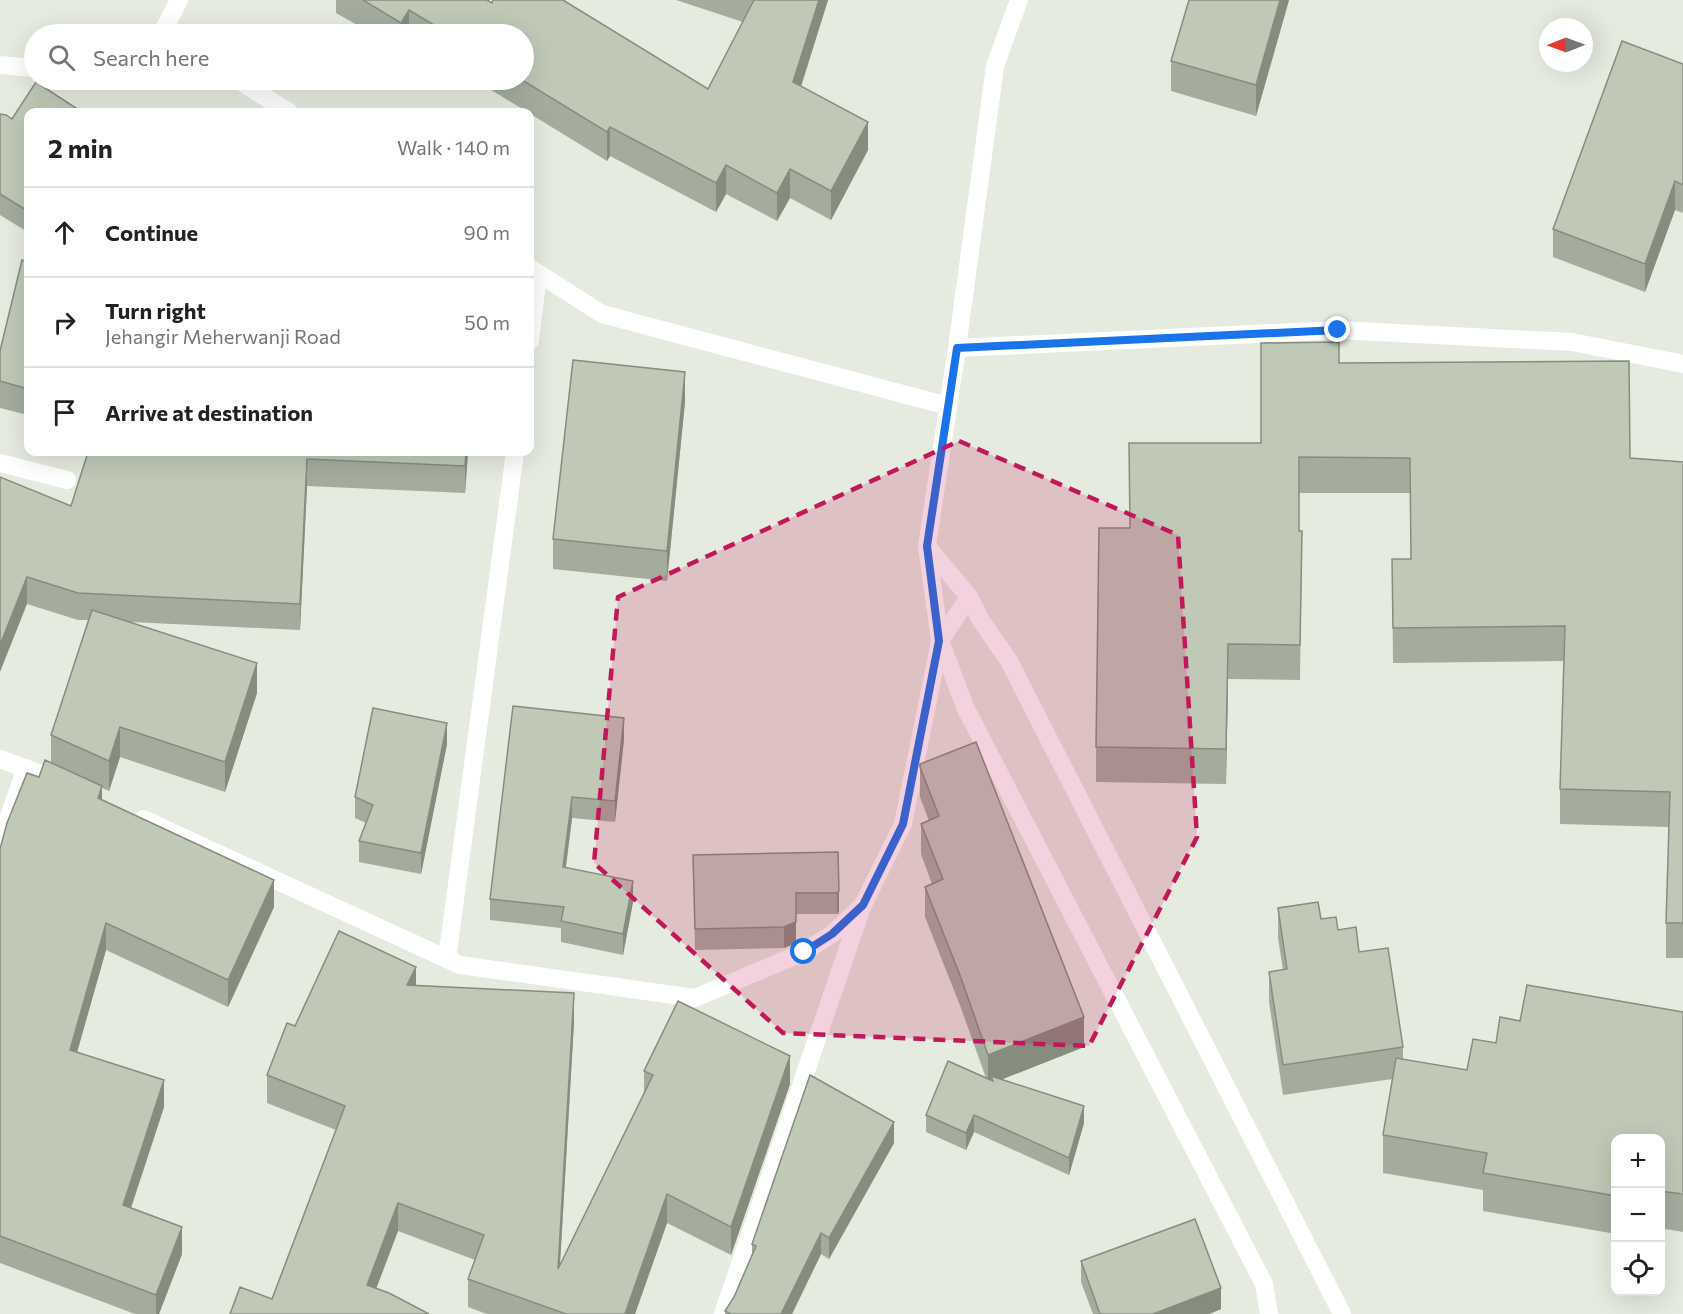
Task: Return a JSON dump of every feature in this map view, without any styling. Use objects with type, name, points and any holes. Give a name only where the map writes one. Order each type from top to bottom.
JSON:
[{"type":"street","points":[[167,24],[179,0]]},
{"type":"street","points":[[1019,0],[995,66],[957,348],[927,546],[939,641],[966,710],[1264,1284],[1269,1314]]},
{"type":"street","points":[[0,65],[24,67]]},
{"type":"street","points":[[254,90],[283,108]]},
{"type":"street","points":[[534,271],[602,314],[948,406]]},
{"type":"street","points":[[957,348],[1338,330],[1572,342],[1683,364]]},
{"type":"street","points":[[447,959],[514,456]]},
{"type":"street","points":[[0,463],[67,480]]},
{"type":"street","points":[[927,546],[969,597],[980,619],[1009,661],[1342,1314]]},
{"type":"street","points":[[723,1314],[863,905],[903,824],[939,641],[969,597]]},
{"type":"street","points":[[0,759],[77,789]]},
{"type":"street","points":[[0,842],[26,768]]},
{"type":"street","points":[[132,814],[460,965],[696,998],[804,952],[832,934],[863,905]]},
{"type":"highlighted area","points":[[959,441],[1178,535],[1197,837],[1089,1046],[783,1033],[594,863],[618,597]]},
{"type":"building","points":[[363,0],[487,0],[492,3],[493,0],[563,0],[708,89],[754,0],[819,0],[793,82],[868,122],[831,191],[790,169],[777,193],[726,165],[716,183],[610,127],[607,132],[534,87],[534,24],[432,24],[409,10],[401,23]]},
{"type":"building","points":[[1189,0],[1280,0],[1256,85],[1171,61]]},
{"type":"building","points":[[1622,41],[1683,64],[1683,185],[1675,181],[1645,264],[1553,229]]},
{"type":"building","points":[[31,90],[48,90],[76,108],[24,108],[24,209],[0,194],[0,114],[12,119]]},
{"type":"building","points":[[22,260],[24,261],[24,388],[0,381],[0,351]]},
{"type":"building","points":[[1339,342],[1339,363],[1629,361],[1630,458],[1683,462],[1683,923],[1666,923],[1670,792],[1560,789],[1565,626],[1393,628],[1392,559],[1411,559],[1410,458],[1299,457],[1299,531],[1302,531],[1300,645],[1228,644],[1226,749],[1096,747],[1099,528],[1130,528],[1129,443],[1261,443],[1261,343]]},
{"type":"building","points":[[573,360],[685,372],[667,551],[553,539]]},
{"type":"building","points":[[87,456],[466,456],[465,466],[307,459],[300,604],[78,593],[27,577],[0,645],[0,477],[71,506]]},
{"type":"building","points":[[92,610],[257,663],[225,762],[120,727],[109,761],[51,735]]},
{"type":"building","points":[[513,706],[624,718],[615,801],[572,797],[563,867],[633,881],[623,934],[561,921],[564,907],[490,899]]},
{"type":"building","points":[[373,708],[447,723],[421,853],[359,841],[373,805],[355,797]]},
{"type":"building","points":[[976,742],[1084,1017],[988,1055],[925,887],[943,879],[921,824],[939,816],[920,764]]},
{"type":"building","points":[[45,760],[102,786],[98,798],[274,880],[228,980],[106,923],[70,1050],[164,1080],[123,1205],[182,1227],[156,1295],[0,1236],[0,849],[7,823],[27,773],[39,777]]},
{"type":"building","points":[[838,852],[839,891],[837,893],[796,893],[796,922],[784,927],[695,929],[693,855]]},
{"type":"building","points":[[1318,902],[1321,919],[1336,917],[1338,930],[1356,927],[1359,952],[1388,948],[1403,1047],[1283,1065],[1269,972],[1287,969],[1278,908]]},
{"type":"building","points":[[339,931],[416,967],[407,985],[574,993],[558,1269],[653,1075],[644,1071],[678,1001],[790,1056],[731,1227],[667,1194],[625,1314],[566,1314],[468,1279],[484,1235],[398,1203],[367,1285],[389,1293],[429,1314],[230,1314],[240,1287],[272,1299],[345,1106],[267,1075],[287,1023],[295,1026]]},
{"type":"building","points":[[1527,985],[1683,1012],[1683,1194],[1665,1192],[1665,1134],[1611,1134],[1611,1195],[1483,1173],[1487,1153],[1383,1135],[1396,1058],[1467,1070],[1473,1039],[1496,1043],[1500,1017],[1520,1021]]},
{"type":"building","points":[[948,1061],[993,1081],[991,1076],[1084,1106],[1069,1158],[974,1115],[966,1133],[926,1115]]},
{"type":"building","points":[[810,1075],[894,1122],[829,1238],[821,1233],[781,1314],[731,1314],[725,1311],[734,1297],[756,1246],[752,1244]]},
{"type":"building","points":[[1195,1219],[1221,1288],[1153,1314],[1100,1314],[1081,1261]]},
{"type":"route","points":[[804,952],[832,934],[863,905],[903,824],[939,641],[927,546],[957,348],[1338,330]]}]
